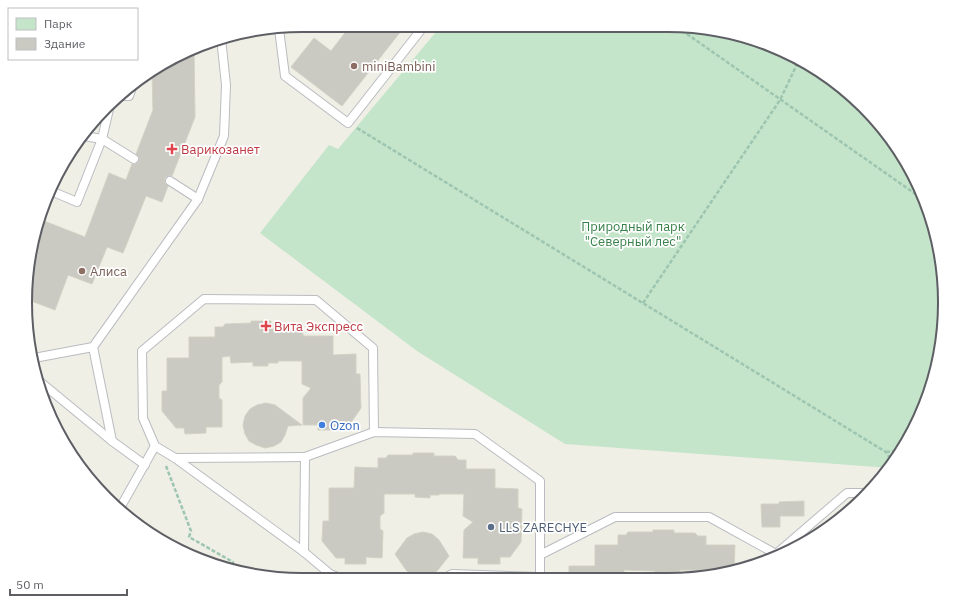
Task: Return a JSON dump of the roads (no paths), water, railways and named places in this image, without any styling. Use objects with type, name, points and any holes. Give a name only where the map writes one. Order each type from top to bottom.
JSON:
[{"type":"lane","points":[[280,33],[285,76],[348,123],[419,32]]},
{"type":"lane","points":[[38,357],[93,347],[198,200],[224,136],[226,85],[222,44]]},
{"type":"lane","points":[[56,192],[77,202],[102,139],[107,115]]},
{"type":"lane","points":[[89,137],[102,139],[134,159]]},
{"type":"lane","points":[[170,181],[198,200]]},
{"type":"lane","points":[[329,573],[304,552],[175,458],[158,448],[143,418],[142,351],[204,299],[316,300],[373,348],[374,432]]},
{"type":"lane","points":[[93,347],[112,441]]},
{"type":"lane","points":[[45,386],[112,441],[145,465]]},
{"type":"lane","points":[[175,458],[304,457],[374,432],[475,434],[540,481],[540,573]]},
{"type":"lane","points":[[122,504],[145,465],[158,448]]},
{"type":"lane","points":[[304,457],[304,552]]},
{"type":"lane","points":[[788,544],[848,493],[860,493]]},
{"type":"lane","points":[[540,555],[615,517],[709,517],[771,552]]},
{"type":"place","name":"miniBambini","points":[[354,66]]},
{"type":"place","name":"Варикозанет","points":[[172,149]]},
{"type":"place","name":"Алиса","points":[[82,271]]},
{"type":"place","name":"Вита Экспресс","points":[[266,326]]},
{"type":"place","name":"Ozon","points":[[322,425]]},
{"type":"place","name":"LLS ZARECHYE","points":[[491,527]]},
{"type":"park label","name":"Природный парк \"Северный лес\"","points":[[633,234]]}]
